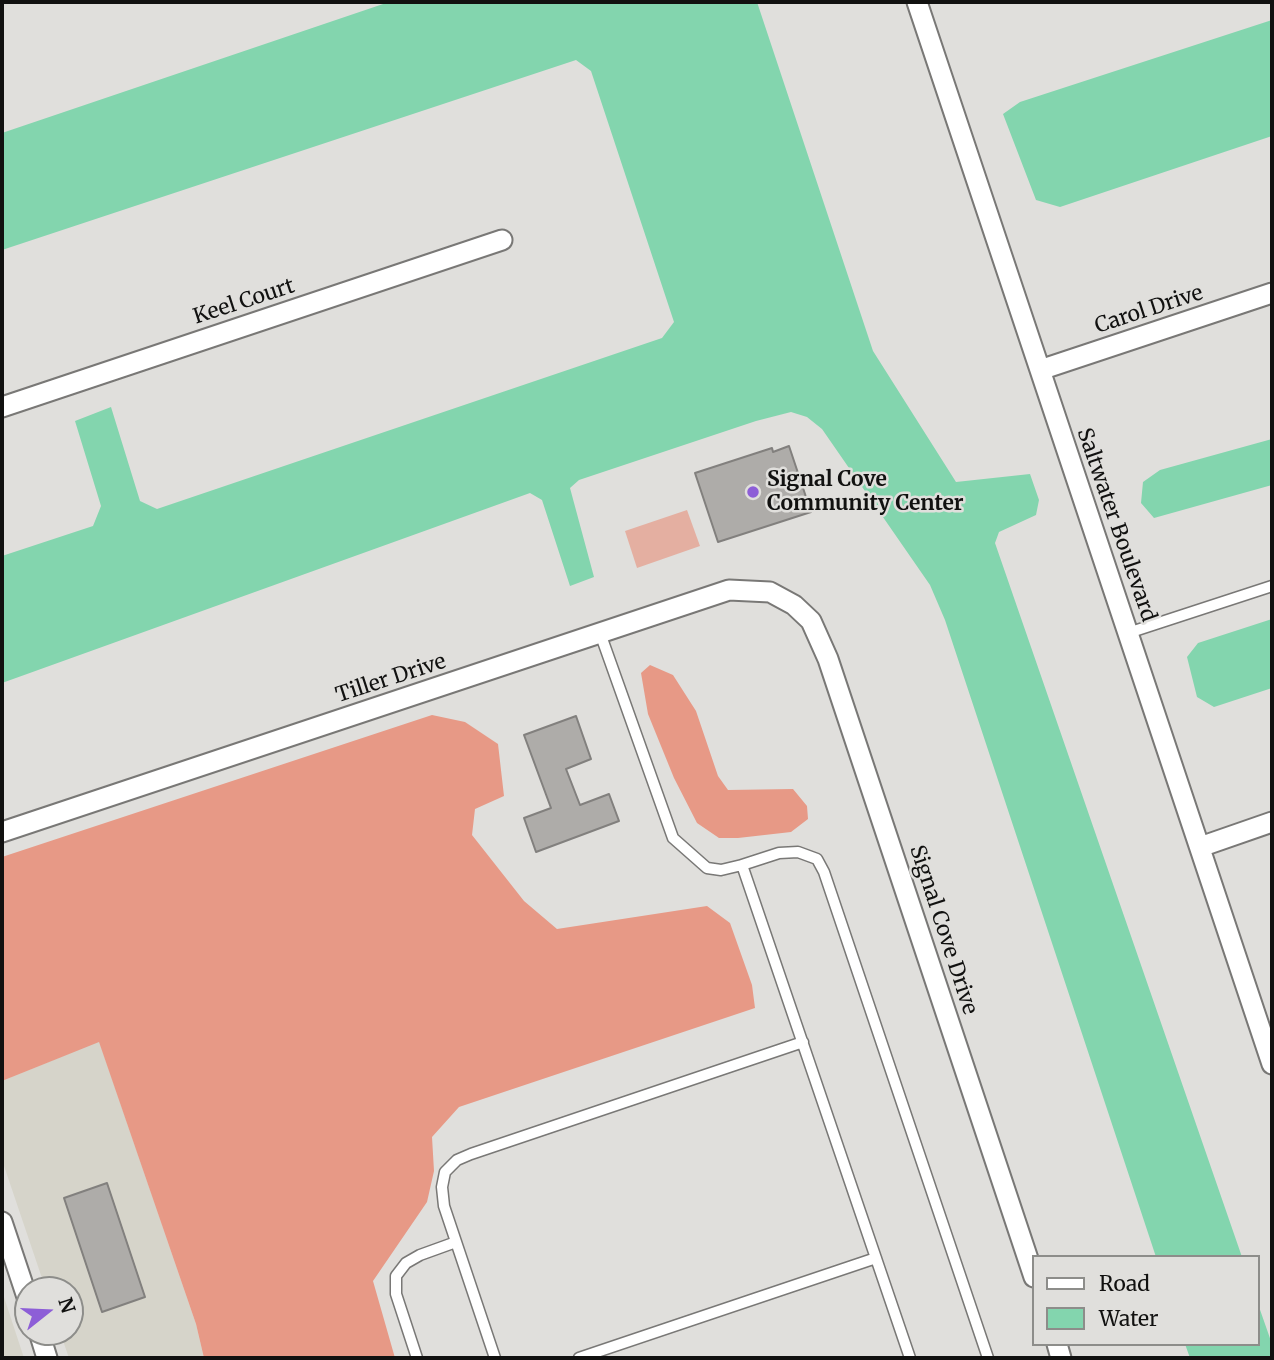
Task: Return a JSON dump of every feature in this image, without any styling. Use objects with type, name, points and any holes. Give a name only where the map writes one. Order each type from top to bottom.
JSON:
[{"type":"street","name":"Saltwater Boulevard","points":[[917,2],[1272,1064]]},
{"type":"street","name":"Keel Court","points":[[2,407],[502,240]]},
{"type":"street","name":"Carol Drive","points":[[1040,370],[1272,293]]},
{"type":"street","name":"Tiller Drive","points":[[2,832],[729,590],[770,592],[794,605]]},
{"type":"street","name":"Signal Cove Drive","points":[[794,605],[811,621],[828,659],[1032,1271]]},
{"type":"street","points":[[1200,847],[1272,822]]},
{"type":"street","points":[[2,1222],[20,1276]]},
{"type":"lane","points":[[1128,633],[1272,586]]},
{"type":"lane","points":[[600,633],[673,838],[707,868],[722,870],[779,853],[798,852],[817,859],[824,872],[988,1358]]},
{"type":"lane","points":[[742,865],[910,1358]]},
{"type":"lane","points":[[495,1358],[444,1206],[442,1187],[445,1172],[457,1160],[803,1042]]},
{"type":"lane","points":[[417,1358],[396,1294],[396,1276],[406,1263],[420,1255],[456,1242]]},
{"type":"lane","points":[[581,1358],[876,1258]]},
{"type":"shaded area","points":[[687,510],[700,546],[637,568],[625,531]]},
{"type":"shaded area","points":[[650,665],[673,675],[696,711],[718,776],[728,790],[793,789],[807,806],[808,819],[791,832],[738,838],[719,838],[697,823],[674,778],[648,714],[641,673]]},
{"type":"shaded area","points":[[432,715],[465,722],[498,744],[504,796],[475,809],[472,835],[524,901],[557,929],[707,906],[730,923],[752,985],[755,1008],[459,1107],[432,1137],[434,1171],[427,1202],[373,1281],[395,1358],[204,1358],[196,1324],[99,1042],[2,1081],[2,857]]},
{"type":"shaded area","points":[[99,1041],[196,1324],[204,1358],[69,1358],[65,1346],[84,1346],[84,1276],[41,1276],[2,1160],[2,1081]]},
{"type":"shaded area","points":[[2,1291],[14,1328],[14,1346],[20,1346],[24,1358],[2,1358]]},
{"type":"water","points":[[389,2],[757,2],[873,351],[956,482],[1030,474],[1039,500],[1036,515],[999,532],[995,543],[1241,1255],[1155,1255],[945,620],[930,585],[822,429],[807,417],[791,412],[756,421],[579,480],[570,488],[594,577],[570,586],[542,500],[530,493],[2,683],[2,556],[93,526],[101,506],[75,421],[111,407],[140,501],[157,509],[662,338],[674,322],[591,71],[576,60],[2,250],[2,133]]},
{"type":"water","points":[[1272,20],[1272,136],[1060,207],[1036,200],[1003,114],[1020,102]]},
{"type":"water","points":[[1272,439],[1272,485],[1154,518],[1141,503],[1143,482],[1160,470]]},
{"type":"water","points":[[1272,619],[1272,688],[1214,707],[1197,697],[1187,657],[1198,643]]},
{"type":"water","points":[[1260,1310],[1272,1344],[1272,1358],[1190,1358],[1186,1346],[1260,1346]]},
{"type":"building","name":"Signal Cove Community Center","points":[[789,446],[811,512],[718,542],[695,473],[772,448],[773,452]]},
{"type":"building","points":[[576,716],[591,759],[566,769],[580,805],[609,794],[619,821],[536,852],[524,818],[551,808],[524,735]]},
{"type":"building","points":[[107,1183],[145,1297],[102,1312],[64,1198]]},
{"type":"place","name":"Signal Cove Community Center","points":[[753,492]]}]
